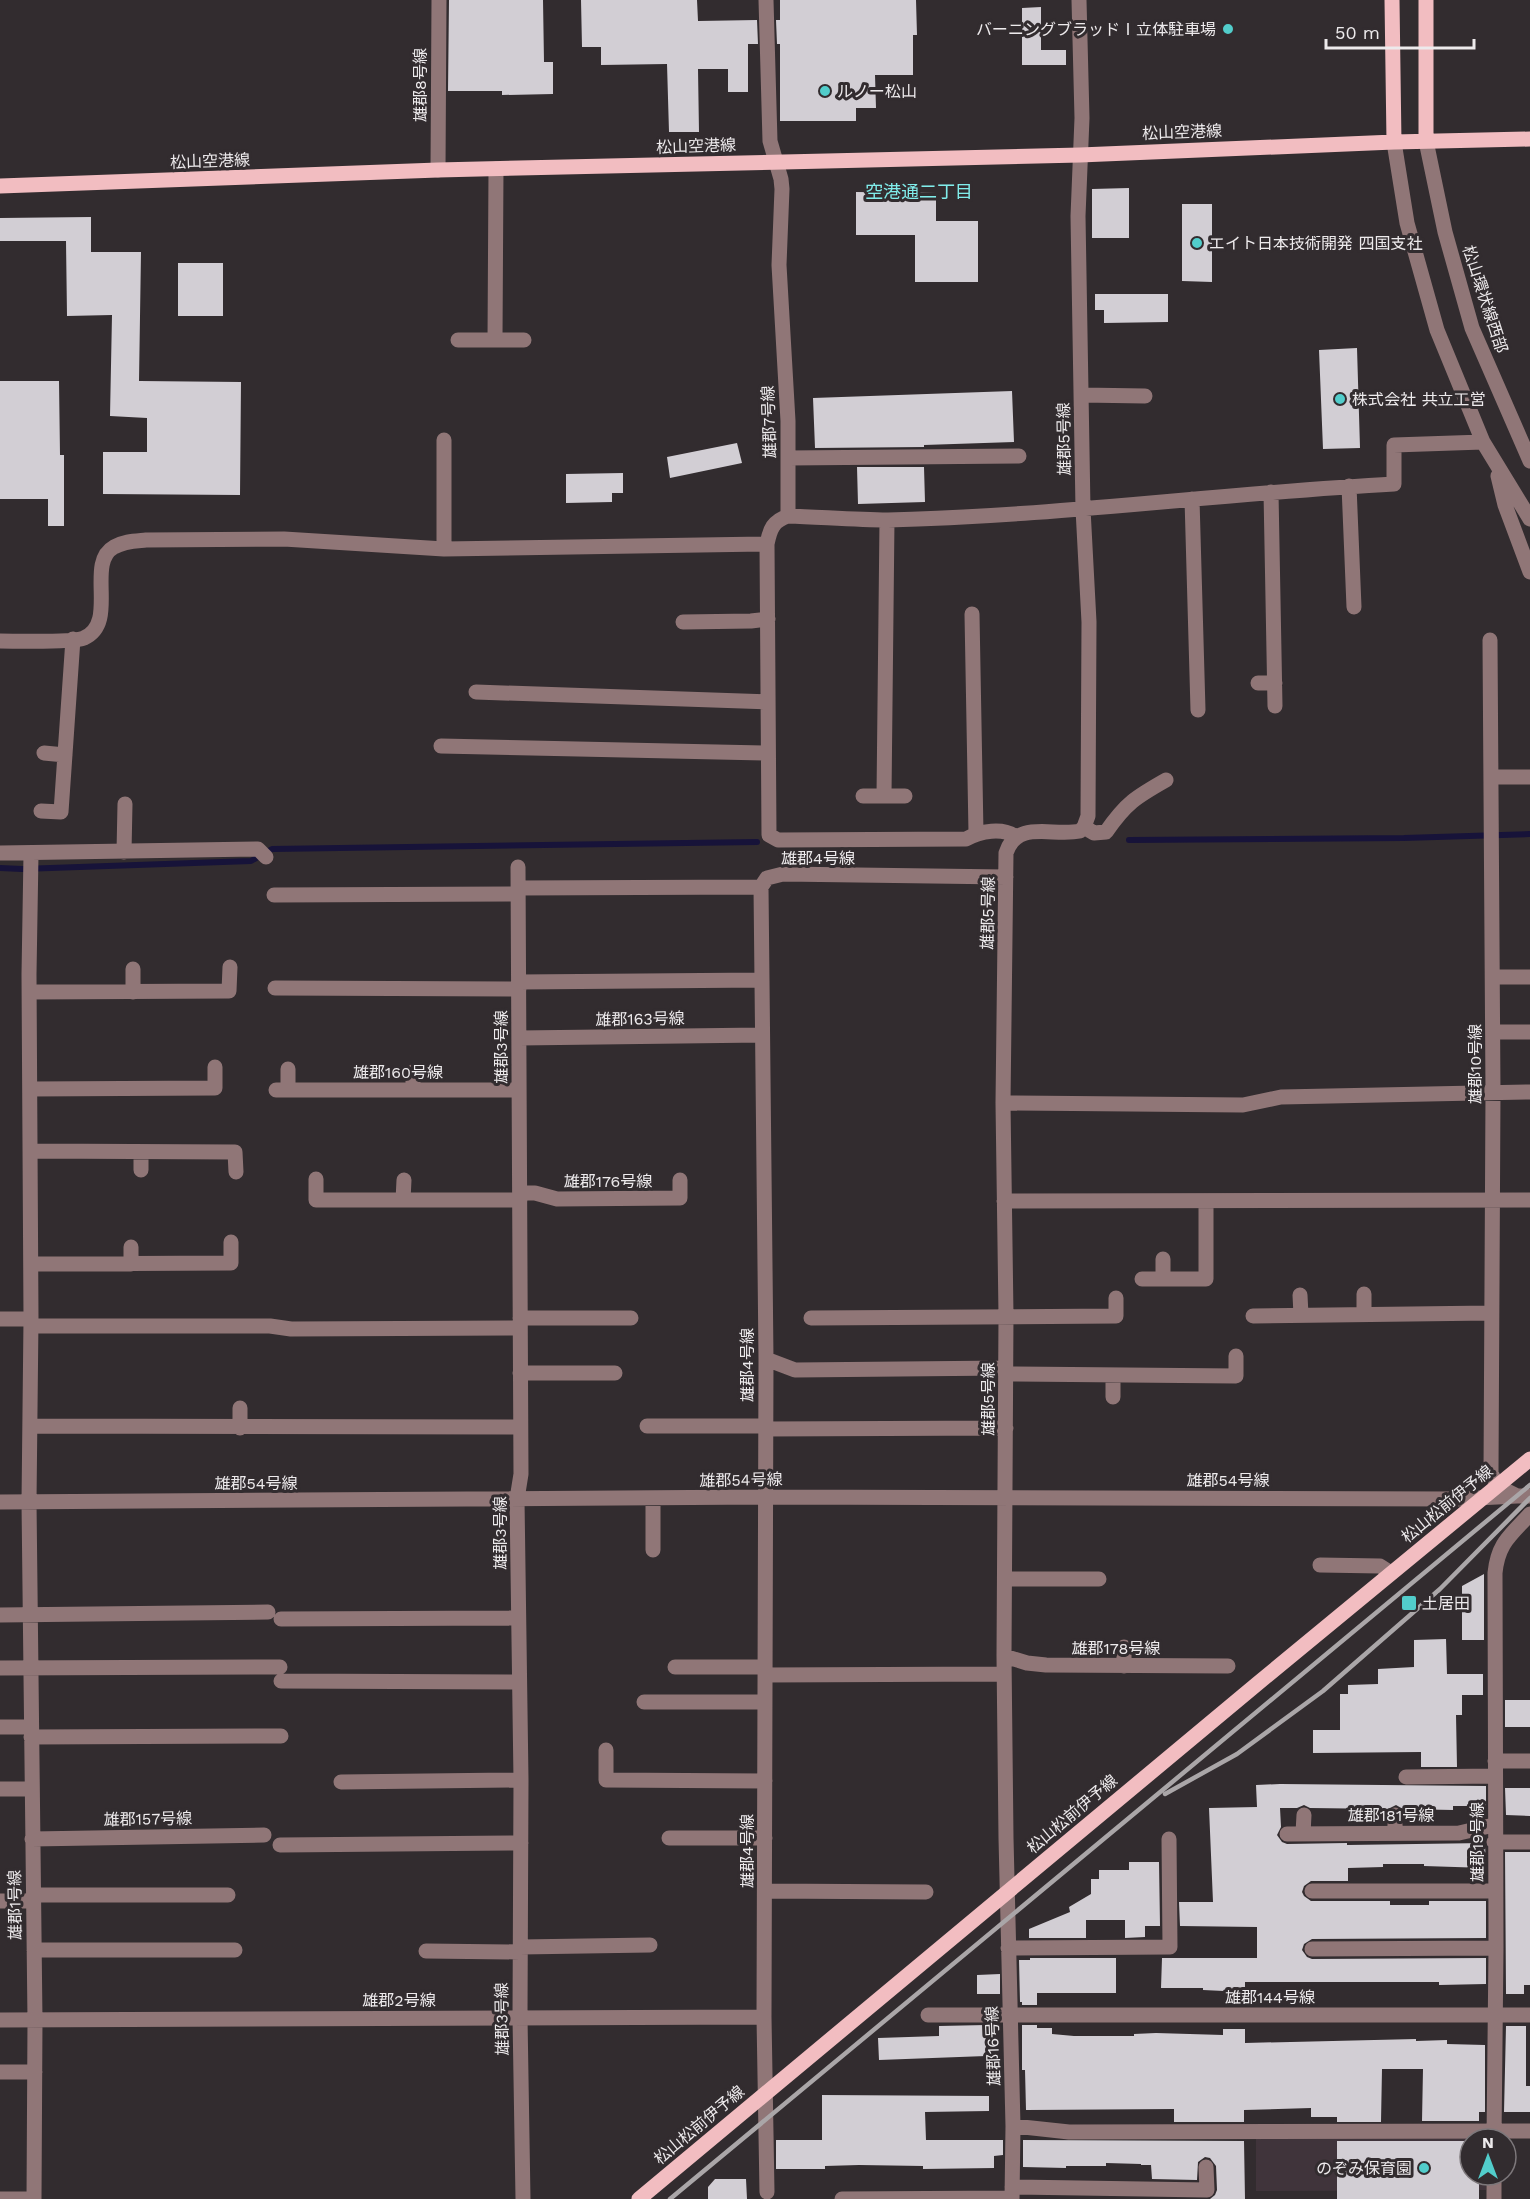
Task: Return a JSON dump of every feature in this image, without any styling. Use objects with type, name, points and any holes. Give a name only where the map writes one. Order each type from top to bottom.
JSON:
[{"type":"main road","points":[[1392,0],[1394,142]]},
{"type":"main road","points":[[1426,0],[1426,141]]},
{"type":"main road","name":"松山空港線","points":[[0,186],[438,170],[1080,155],[1530,138]]},
{"type":"main road","name":"松山松前伊予線","points":[[639,2199],[1530,1459]]},
{"type":"street","name":"雄郡8号線","points":[[438,170],[439,0]]},
{"type":"street","name":"雄郡7号線","points":[[766,0],[770,141],[782,189],[779,265],[788,421],[788,516]]},
{"type":"street","name":"雄郡5号線","points":[[1079,0],[1082,118],[1078,216],[1083,509],[1089,622],[1088,816],[1084,827]]},
{"type":"street","name":"松山環状線西部","points":[[1426,141],[1445,232],[1472,328],[1517,436],[1530,461]]},
{"type":"street","points":[[1394,142],[1407,223],[1437,330],[1483,442],[1530,519]]},
{"type":"street","points":[[495,340],[496,169]]},
{"type":"street","points":[[458,340],[524,340]]},
{"type":"street","points":[[1082,395],[1145,396]]},
{"type":"street","points":[[1517,436],[1530,452]]},
{"type":"street","points":[[444,440],[444,549]]},
{"type":"street","points":[[1166,780],[1134,798],[1121,810],[1106,832],[1094,833],[1084,827],[1074,832],[1024,832],[1016,837],[1010,832],[976,833],[966,839],[778,840],[769,835],[767,544],[770,529],[778,519],[788,516],[887,520],[1083,509],[1271,492],[1394,484],[1394,445],[1483,442]]},
{"type":"street","points":[[788,458],[1019,456]]},
{"type":"street","points":[[1494,459],[1505,505],[1530,572]]},
{"type":"street","points":[[1349,486],[1354,607]]},
{"type":"street","points":[[1271,492],[1275,706]]},
{"type":"street","points":[[1192,499],[1198,710]]},
{"type":"street","points":[[884,796],[887,520]]},
{"type":"street","points":[[0,641],[82,639],[95,631],[100,619],[105,557],[112,547],[126,542],[284,539],[444,549],[767,544]]},
{"type":"street","points":[[972,614],[976,833]]},
{"type":"street","points":[[683,622],[768,619]]},
{"type":"street","points":[[41,811],[61,812],[73,639]]},
{"type":"street","name":"雄郡10号線","points":[[1490,640],[1493,1032],[1491,1473],[1497,1486]]},
{"type":"street","points":[[489,676],[482,692],[768,702]]},
{"type":"street","points":[[1258,683],[1275,683]]},
{"type":"street","points":[[441,746],[768,753]]},
{"type":"street","points":[[44,753],[65,754]]},
{"type":"street","points":[[1492,777],[1530,777]]},
{"type":"street","points":[[863,796],[905,796]]},
{"type":"street","points":[[124,852],[125,804]]},
{"type":"street","name":"雄郡5号線","points":[[1008,1892],[1004,1656],[1006,1315],[1003,1103],[1006,853],[1009,844],[1016,837]]},
{"type":"street","points":[[0,853],[30,862],[124,852],[262,853]]},
{"type":"street","name":"雄郡1号線","points":[[30,862],[29,1502],[35,2020],[34,2199]]},
{"type":"street","name":"雄郡3号線","points":[[518,867],[520,1474],[517,1498],[523,2199]]},
{"type":"street","name":"雄郡4号線","points":[[767,2192],[764,2018],[766,1359],[761,887],[767,879],[783,874],[1006,877]]},
{"type":"street","points":[[274,895],[761,887]]},
{"type":"street","points":[[30,992],[230,991],[230,967]]},
{"type":"street","points":[[133,969],[133,992]]},
{"type":"street","points":[[1492,977],[1530,977]]},
{"type":"street","points":[[275,988],[519,986],[762,980]]},
{"type":"street","points":[[1493,1032],[1530,1032]]},
{"type":"street","name":"雄郡163号線","points":[[519,1038],[762,1035]]},
{"type":"street","points":[[31,1089],[215,1089],[215,1067]]},
{"type":"street","name":"雄郡160号線","points":[[288,1069],[282,1090],[519,1090]]},
{"type":"street","points":[[413,1072],[413,1090]]},
{"type":"street","points":[[1003,1103],[1243,1105],[1281,1097],[1530,1092]]},
{"type":"street","points":[[31,1151],[235,1152],[236,1172]]},
{"type":"street","points":[[141,1152],[141,1170]]},
{"type":"street","points":[[316,1179],[316,1200],[520,1197]]},
{"type":"street","points":[[403,1200],[404,1180]]},
{"type":"street","name":"雄郡176号線","points":[[520,1197],[535,1193],[557,1199],[680,1198],[680,1180]]},
{"type":"street","points":[[1005,1201],[1530,1200]]},
{"type":"street","points":[[1142,1279],[1206,1279],[1206,1201]]},
{"type":"street","points":[[31,1264],[231,1263],[231,1242]]},
{"type":"street","points":[[131,1247],[131,1264]]},
{"type":"street","points":[[1163,1259],[1163,1279]]},
{"type":"street","points":[[1364,1294],[1364,1315]]},
{"type":"street","points":[[1300,1295],[1300,1315]]},
{"type":"street","points":[[811,1318],[1116,1316],[1116,1298]]},
{"type":"street","points":[[1254,1316],[1491,1313]]},
{"type":"street","points":[[0,1319],[31,1322],[270,1326],[291,1329],[631,1318]]},
{"type":"street","points":[[766,1359],[795,1370],[1006,1371],[1236,1376],[1236,1356]]},
{"type":"street","points":[[520,1373],[615,1373]]},
{"type":"street","points":[[1113,1375],[1113,1397]]},
{"type":"street","points":[[240,1408],[240,1428]]},
{"type":"street","points":[[30,1426],[520,1427]]},
{"type":"street","points":[[646,1426],[1006,1428]]},
{"type":"street","points":[[1497,1486],[1524,1496]]},
{"type":"street","name":"雄郡54号線","points":[[0,1502],[766,1497],[1456,1499],[1524,1496]]},
{"type":"street","points":[[653,1498],[653,1550]]},
{"type":"street","name":"雄郡19号線","points":[[1494,2127],[1495,1573],[1496,1558],[1502,1545],[1530,1514]]},
{"type":"street","points":[[1320,1565],[1380,1566],[1391,1573]]},
{"type":"street","points":[[1005,1579],[1099,1579]]},
{"type":"street","points":[[0,1615],[518,1618]]},
{"type":"street","points":[[1124,1647],[1124,1666]]},
{"type":"street","points":[[1210,1650],[1210,1666]]},
{"type":"street","name":"雄郡178号線","points":[[1004,1656],[1027,1663],[1046,1665],[1228,1666]]},
{"type":"street","points":[[675,1667],[765,1671],[1005,1674]]},
{"type":"street","points":[[0,1668],[519,1682]]},
{"type":"street","points":[[644,1702],[765,1702]]},
{"type":"street","points":[[0,1727],[31,1732],[281,1736]]},
{"type":"street","points":[[606,1750],[606,1780],[765,1781]]},
{"type":"street","points":[[1495,1761],[1530,1761]]},
{"type":"street","points":[[1406,1777],[1495,1776]]},
{"type":"street","points":[[341,1782],[521,1780]]},
{"type":"street","points":[[0,1790],[32,1789]]},
{"type":"street","points":[[1303,1833],[1304,1815]]},
{"type":"street","points":[[1395,1815],[1395,1833]]},
{"type":"street","name":"雄郡181号線","points":[[1287,1834],[1459,1833],[1494,1825]]},
{"type":"street","name":"雄郡157号線","points":[[32,1839],[264,1836]]},
{"type":"street","points":[[669,1838],[765,1838]]},
{"type":"street","points":[[1008,1948],[1170,1947],[1169,1839]]},
{"type":"street","points":[[1494,1842],[1530,1842]]},
{"type":"street","points":[[280,1845],[520,1843]]},
{"type":"street","points":[[765,1891],[918,1887]]},
{"type":"street","points":[[1312,1891],[1495,1891]]},
{"type":"street","name":"雄郡16号線","points":[[1008,1892],[1013,2126],[1012,2195]]},
{"type":"street","points":[[0,1901],[33,1898],[228,1895]]},
{"type":"street","points":[[426,1951],[650,1945]]},
{"type":"street","points":[[1312,1948],[1496,1948]]},
{"type":"street","points":[[34,1950],[235,1950]]},
{"type":"street","name":"雄郡144号線","points":[[928,2015],[1530,2015]]},
{"type":"street","name":"雄郡2号線","points":[[0,2020],[764,2018]]},
{"type":"street","points":[[0,2072],[35,2072]]},
{"type":"street","points":[[1013,2126],[1069,2133],[1458,2135]]},
{"type":"street","points":[[842,2199],[1207,2190],[1206,2167]]},
{"type":"street","points":[[0,2199],[34,2199]]},
{"type":"shaded area","points":[[1458,2137],[1458,2187],[1486,2187],[1486,2190],[1256,2191],[1256,2138]]},
{"type":"building","points":[[449,0],[543,0],[544,62],[553,62],[553,94],[502,95],[502,91],[448,91]]},
{"type":"building","points":[[581,0],[697,0],[698,21],[757,20],[758,44],[748,44],[748,92],[728,92],[728,69],[698,69],[699,132],[669,132],[667,64],[601,65],[601,47],[582,47]]},
{"type":"building","points":[[780,0],[916,0],[917,35],[913,35],[913,75],[875,75],[876,108],[856,108],[856,121],[780,121],[780,44],[777,44],[776,20],[780,20]]},
{"type":"building","points":[[1041,7],[1041,50],[1066,50],[1066,65],[1022,65],[1022,8]]},
{"type":"building","points":[[1129,188],[1129,238],[1092,238],[1092,189]]},
{"type":"building","points":[[856,192],[936,193],[936,221],[978,221],[978,282],[915,282],[915,235],[856,235]]},
{"type":"building","name":"エイト日本技術開発 四国支社","points":[[1182,204],[1212,204],[1212,282],[1182,281]]},
{"type":"building","points":[[91,217],[91,252],[141,252],[139,381],[241,382],[240,495],[103,494],[103,452],[147,452],[147,418],[110,416],[112,315],[67,316],[66,241],[0,241],[0,218]]},
{"type":"building","points":[[178,263],[223,263],[223,316],[178,316]]},
{"type":"building","points":[[1095,294],[1168,294],[1168,322],[1104,323],[1104,310],[1095,310]]},
{"type":"building","name":"株式会社 共立工営","points":[[1357,348],[1360,448],[1323,449],[1319,350]]},
{"type":"building","points":[[0,381],[59,381],[60,455],[64,455],[64,526],[48,526],[48,499],[0,499]]},
{"type":"building","points":[[1012,391],[1014,442],[924,445],[924,447],[815,448],[813,398]]},
{"type":"building","points":[[737,443],[742,463],[670,478],[667,457]]},
{"type":"building","points":[[857,467],[924,467],[925,502],[858,504]]},
{"type":"building","points":[[623,473],[623,493],[612,493],[612,502],[566,503],[566,474]]},
{"type":"building","points":[[1484,1574],[1484,1640],[1462,1640],[1462,1586]]},
{"type":"building","points":[[1446,1639],[1447,1674],[1483,1674],[1483,1695],[1462,1695],[1462,1715],[1456,1715],[1457,1767],[1421,1767],[1421,1752],[1313,1753],[1313,1730],[1340,1730],[1340,1694],[1348,1694],[1348,1685],[1378,1684],[1378,1669],[1414,1667],[1414,1640]]},
{"type":"building","points":[[1505,1700],[1530,1700],[1530,1727],[1505,1727]]},
{"type":"building","points":[[1256,1785],[1486,1786],[1486,1806],[1453,1806],[1453,1810],[1403,1809],[1396,1805],[1388,1809],[1310,1808],[1304,1805],[1297,1808],[1280,1808],[1281,1827],[1277,1835],[1282,1842],[1287,1844],[1485,1843],[1486,1868],[1383,1864],[1383,1867],[1348,1868],[1348,1881],[1311,1881],[1304,1886],[1302,1892],[1311,1901],[1390,1901],[1390,1905],[1429,1905],[1429,1901],[1486,1901],[1486,1938],[1312,1939],[1304,1944],[1302,1950],[1307,1957],[1312,1959],[1486,1958],[1486,1984],[1245,1982],[1245,1992],[1203,1990],[1203,1988],[1161,1988],[1162,1958],[1257,1958],[1257,1927],[1180,1926],[1179,1902],[1213,1902],[1209,1808],[1257,1807]]},
{"type":"building","points":[[1505,1788],[1530,1788],[1530,1816],[1506,1815]]},
{"type":"building","points":[[1505,1852],[1530,1852],[1530,1985],[1524,1985],[1524,1994],[1506,1994]]},
{"type":"building","points":[[1129,1862],[1159,1862],[1160,1926],[1145,1926],[1145,1937],[1125,1938],[1125,1920],[1086,1920],[1086,1938],[1029,1938],[1029,1929],[1070,1912],[1069,1907],[1091,1894],[1091,1879],[1099,1879],[1099,1870],[1129,1870]]},
{"type":"building","points":[[1030,1958],[1116,1958],[1116,1993],[1037,1993],[1037,2005],[1022,2005],[1019,1960],[1030,1960]]},
{"type":"building","points":[[1000,1974],[1000,1994],[977,1994],[977,1975]]},
{"type":"building","points":[[986,2025],[986,2056],[879,2060],[878,2038],[939,2036],[939,2026]]},
{"type":"building","points":[[1022,2025],[1052,2028],[1052,2034],[1074,2036],[1134,2036],[1134,2034],[1156,2033],[1223,2035],[1223,2029],[1245,2029],[1245,2043],[1416,2039],[1416,2041],[1447,2040],[1447,2044],[1485,2045],[1485,2112],[1479,2112],[1479,2121],[1422,2121],[1423,2069],[1382,2069],[1381,2122],[1337,2122],[1337,2117],[1311,2117],[1311,2108],[1244,2110],[1244,2122],[1174,2122],[1174,2109],[1026,2110],[1025,2070],[1022,2070]]},
{"type":"building","points":[[1506,2026],[1526,2026],[1526,2086],[1530,2086],[1530,2112],[1504,2112]]},
{"type":"building","points":[[822,2095],[989,2096],[989,2111],[925,2112],[926,2140],[1003,2140],[1003,2155],[994,2156],[994,2168],[923,2169],[923,2166],[859,2165],[825,2166],[825,2169],[776,2169],[776,2140],[822,2140]]},
{"type":"building","points":[[1023,2140],[1244,2141],[1245,2199],[1210,2199],[1217,2190],[1216,2166],[1210,2158],[1205,2157],[1198,2162],[1197,2180],[1152,2179],[1151,2165],[1141,2164],[1106,2163],[1106,2166],[1066,2166],[1066,2168],[1023,2167]]},
{"type":"building","points":[[1337,2141],[1458,2141],[1458,2187],[1479,2187],[1479,2199],[1337,2199]]},
{"type":"building","points":[[715,2179],[746,2179],[747,2199],[708,2199],[708,2187]]},
{"type":"waterway","points":[[1129,840],[1404,838],[1530,834]]},
{"type":"waterway","points":[[0,868],[251,861],[272,849],[757,842]]},
{"type":"railway","points":[[670,2199],[1530,1485]]},
{"type":"railway","points":[[1165,1794],[1237,1754],[1323,1691],[1440,1589],[1530,1498]]},
{"type":"place","name":"バーニングブラッドⅠ立体駐車場","points":[[1228,29]]},
{"type":"place","name":"ルノー松山","points":[[825,91]]},
{"type":"place","name":"エイト日本技術開発 四国支社","points":[[1197,243]]},
{"type":"place","name":"株式会社 共立工営","points":[[1340,399]]},
{"type":"place","name":"土居田","points":[[1409,1603]]},
{"type":"place","name":"のぞみ保育園","points":[[1424,2168]]},
{"type":"district","name":"空港通二丁目","points":[[919,191]]}]
